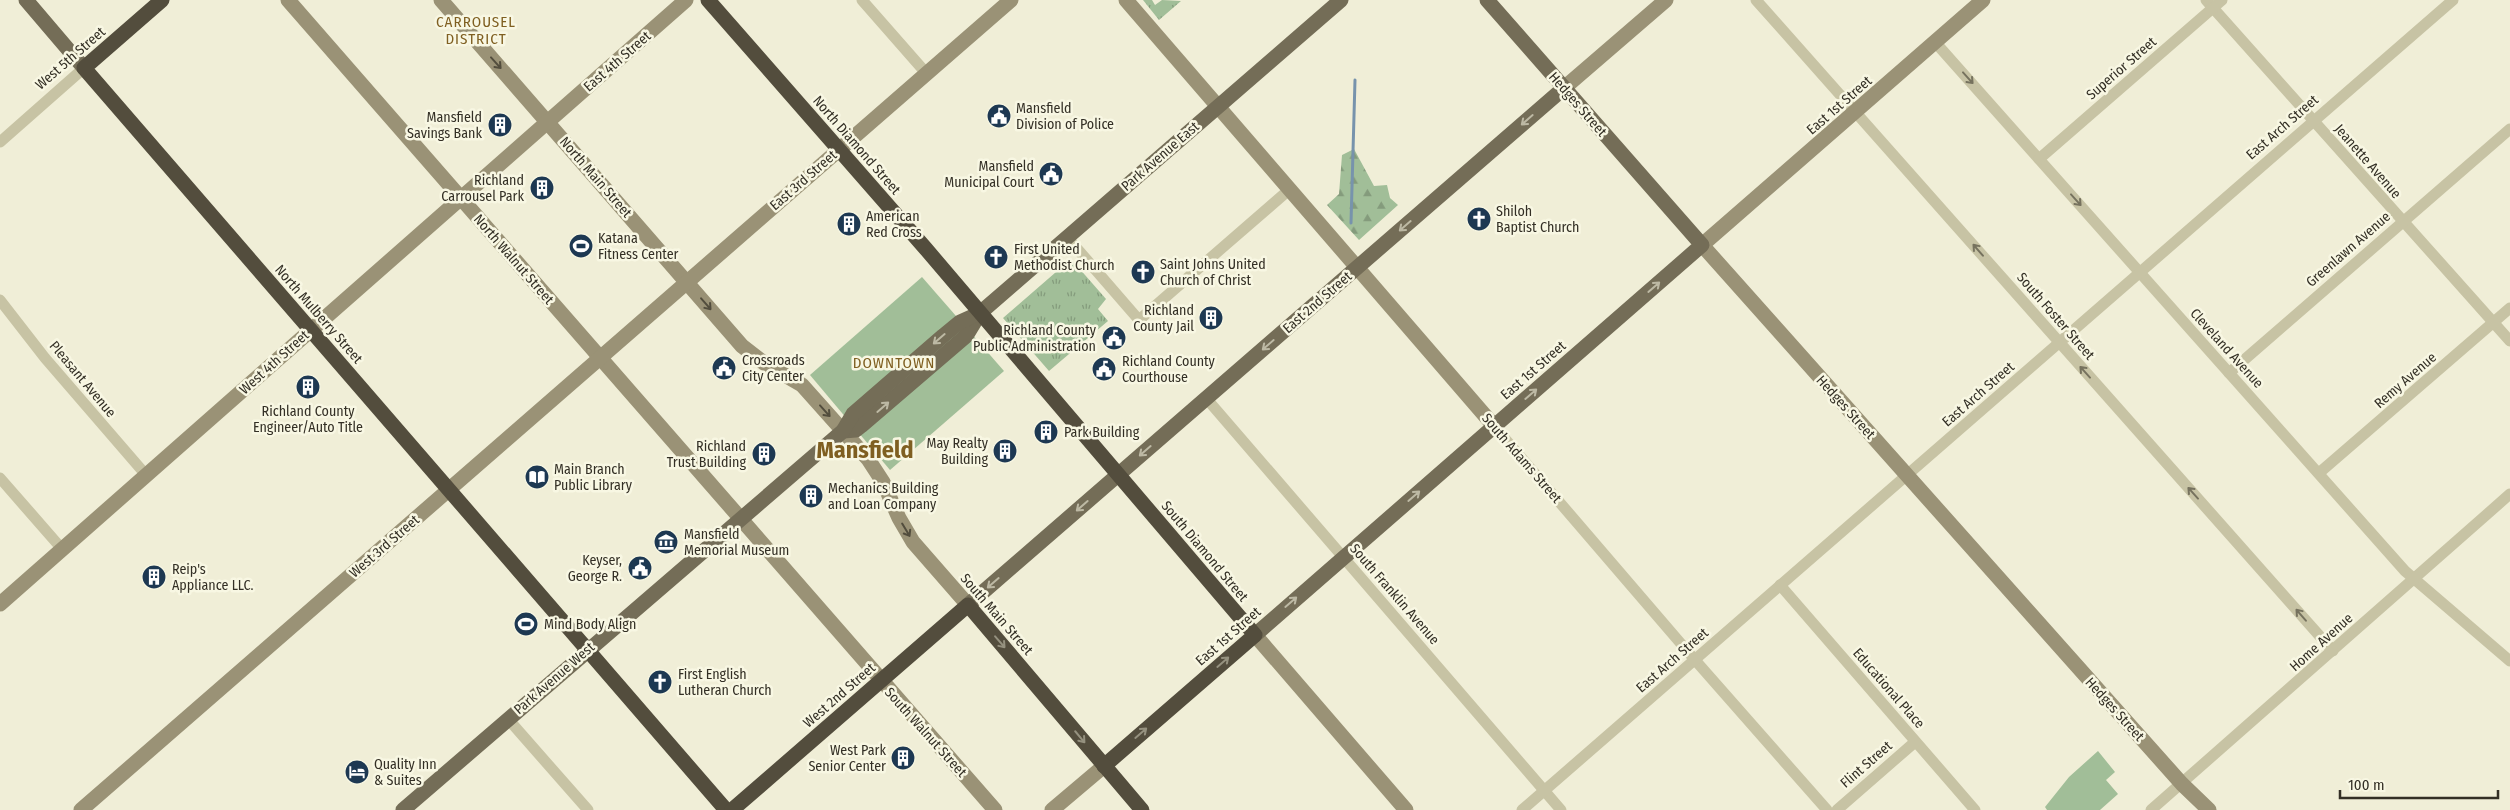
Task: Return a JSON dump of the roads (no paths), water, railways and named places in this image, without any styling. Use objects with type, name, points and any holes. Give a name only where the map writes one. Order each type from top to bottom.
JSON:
[{"type":"highway","name":"West 5th Street","points":[[84,68],[162,0]]},
{"type":"highway","name":"North Diamond Street","points":[[708,0],[980,313]]},
{"type":"highway","name":"North Mulberry Street","points":[[84,68],[726,810]]},
{"type":"highway","name":"South Diamond Street","points":[[980,313],[1255,635]]},
{"type":"highway","name":"West 2nd Street","points":[[732,810],[968,605]]},
{"type":"highway","name":"South Main Street","points":[[968,605],[1142,810]]},
{"type":"highway","name":"East 1st Street","points":[[1104,766],[1255,635]]},
{"type":"main road","name":"North Mulberry Street","points":[[26,0],[84,68]]},
{"type":"main road","name":"Park Avenue East","points":[[843,430],[853,414],[942,336],[960,322],[980,313],[1341,0]]},
{"type":"main road","name":"Hedges Street","points":[[1487,0],[1702,245]]},
{"type":"main road","name":"East 2nd Street","points":[[968,605],[1564,88]]},
{"type":"main road","name":"East 1st Street","points":[[1255,635],[1702,245]]},
{"type":"main road","name":"Park Avenue West","points":[[403,810],[843,430]]},
{"type":"street","name":"North Walnut Street","points":[[288,0],[740,518]]},
{"type":"street","name":"North Main Street","points":[[441,0],[742,346],[764,363],[798,381],[843,430]]},
{"type":"street","name":"East 4th Street","points":[[548,122],[686,0]]},
{"type":"street","points":[[862,0],[926,74]]},
{"type":"street","name":"East 3rd Street","points":[[686,281],[1010,0]]},
{"type":"street","name":"South Adams Street","points":[[1126,0],[1358,267],[1694,660],[1827,810]]},
{"type":"street","name":"East 2nd Street","points":[[1564,88],[1666,0]]},
{"type":"street","name":"South Foster Street","points":[[1756,0],[2334,651]]},
{"type":"street","name":"East 1st Street","points":[[1702,245],[1984,0]]},
{"type":"street","name":"Superior Street","points":[[2039,158],[2209,4],[2222,0]]},
{"type":"street","name":"East Arch Street","points":[[1522,810],[1907,476],[2312,120],[2453,0]]},
{"type":"street","name":"Jeanette Avenue","points":[[2209,4],[2510,341]]},
{"type":"street","name":"Cleveland Avenue","points":[[1935,42],[2405,571],[2510,660]]},
{"type":"street","name":"West 5th Street","points":[[1,138],[84,68]]},
{"type":"street","name":"West 4th Street","points":[[0,604],[548,122]]},
{"type":"street","name":"Greenlawn Avenue","points":[[2229,373],[2510,129]]},
{"type":"street","points":[[1067,237],[1139,320],[1290,189]]},
{"type":"street","name":"Hedges Street","points":[[1702,245],[2182,784],[2209,810]]},
{"type":"street","name":"West 3rd Street","points":[[81,810],[686,281]]},
{"type":"street","name":"Pleasant Avenue","points":[[0,300],[72,390],[146,475]]},
{"type":"street","name":"Remy Avenue","points":[[2319,474],[2510,308]]},
{"type":"street","name":"South Franklin Avenue","points":[[1206,398],[1561,810]]},
{"type":"street","name":"South Main Street","points":[[843,430],[876,471],[913,542],[968,605]]},
{"type":"street","points":[[0,478],[62,549]]},
{"type":"street","name":"Home Avenue","points":[[2151,810],[2334,651],[2510,494]]},
{"type":"street","name":"South Walnut Street","points":[[740,518],[880,681],[995,810]]},
{"type":"street","name":"Educational Place","points":[[1780,585],[1976,810]]},
{"type":"street","name":"South Diamond Street","points":[[1255,635],[1406,810]]},
{"type":"street","points":[[508,719],[588,810]]},
{"type":"street","name":"Flint Street","points":[[1837,810],[1915,742]]},
{"type":"street","points":[[1052,810],[1104,766]]},
{"type":"waterway","points":[[1351,223],[1355,80]]},
{"type":"place","name":"Mansfield Division of Police","points":[[999,116]]},
{"type":"place","name":"Mansfield Savings Bank","points":[[500,125]]},
{"type":"place","name":"Mansfield Municipal Court","points":[[1051,174]]},
{"type":"place","name":"Richland Carrousel Park","points":[[542,188]]},
{"type":"place","name":"Shiloh Baptist Church","points":[[1479,219]]},
{"type":"place","name":"American Red Cross","points":[[849,224]]},
{"type":"place","name":"Katana Fitness Center","points":[[581,246]]},
{"type":"place","name":"First United Methodist Church","points":[[996,257]]},
{"type":"place","name":"Saint Johns United Church of Christ","points":[[1143,272]]},
{"type":"place","name":"Richland County Jail","points":[[1211,318]]},
{"type":"place","name":"Richland County Public Administration","points":[[1114,338]]},
{"type":"place","name":"Crossroads City Center","points":[[724,368]]},
{"type":"place","name":"Richland County Courthouse","points":[[1104,369]]},
{"type":"place","name":"Richland County Engineer/Auto Title","points":[[308,387]]},
{"type":"place","name":"Park Building","points":[[1046,432]]},
{"type":"place","name":"May Realty Building","points":[[1005,451]]},
{"type":"place","name":"Richland Trust Building","points":[[764,454]]},
{"type":"place","name":"Main Branch Public Library","points":[[537,477]]},
{"type":"place","name":"Mechanics Building and Loan Company","points":[[811,496]]},
{"type":"place","name":"Mansfield Memorial Museum","points":[[666,542]]},
{"type":"place","name":"Keyser, George R.","points":[[640,568]]},
{"type":"place","name":"Reip's Appliance LLC.","points":[[154,577]]},
{"type":"place","name":"Mind Body Align","points":[[526,624]]},
{"type":"place","name":"First English Lutheran Church","points":[[660,682]]},
{"type":"place","name":"West Park Senior Center","points":[[903,758]]},
{"type":"place","name":"Quality Inn & Suites","points":[[357,772]]},
{"type":"district","name":"CARROUSEL DISTRICT","points":[[476,30]]},
{"type":"district","name":"DOWNTOWN","points":[[894,363]]},
{"type":"district","name":"Mansfield","points":[[865,450]]}]
